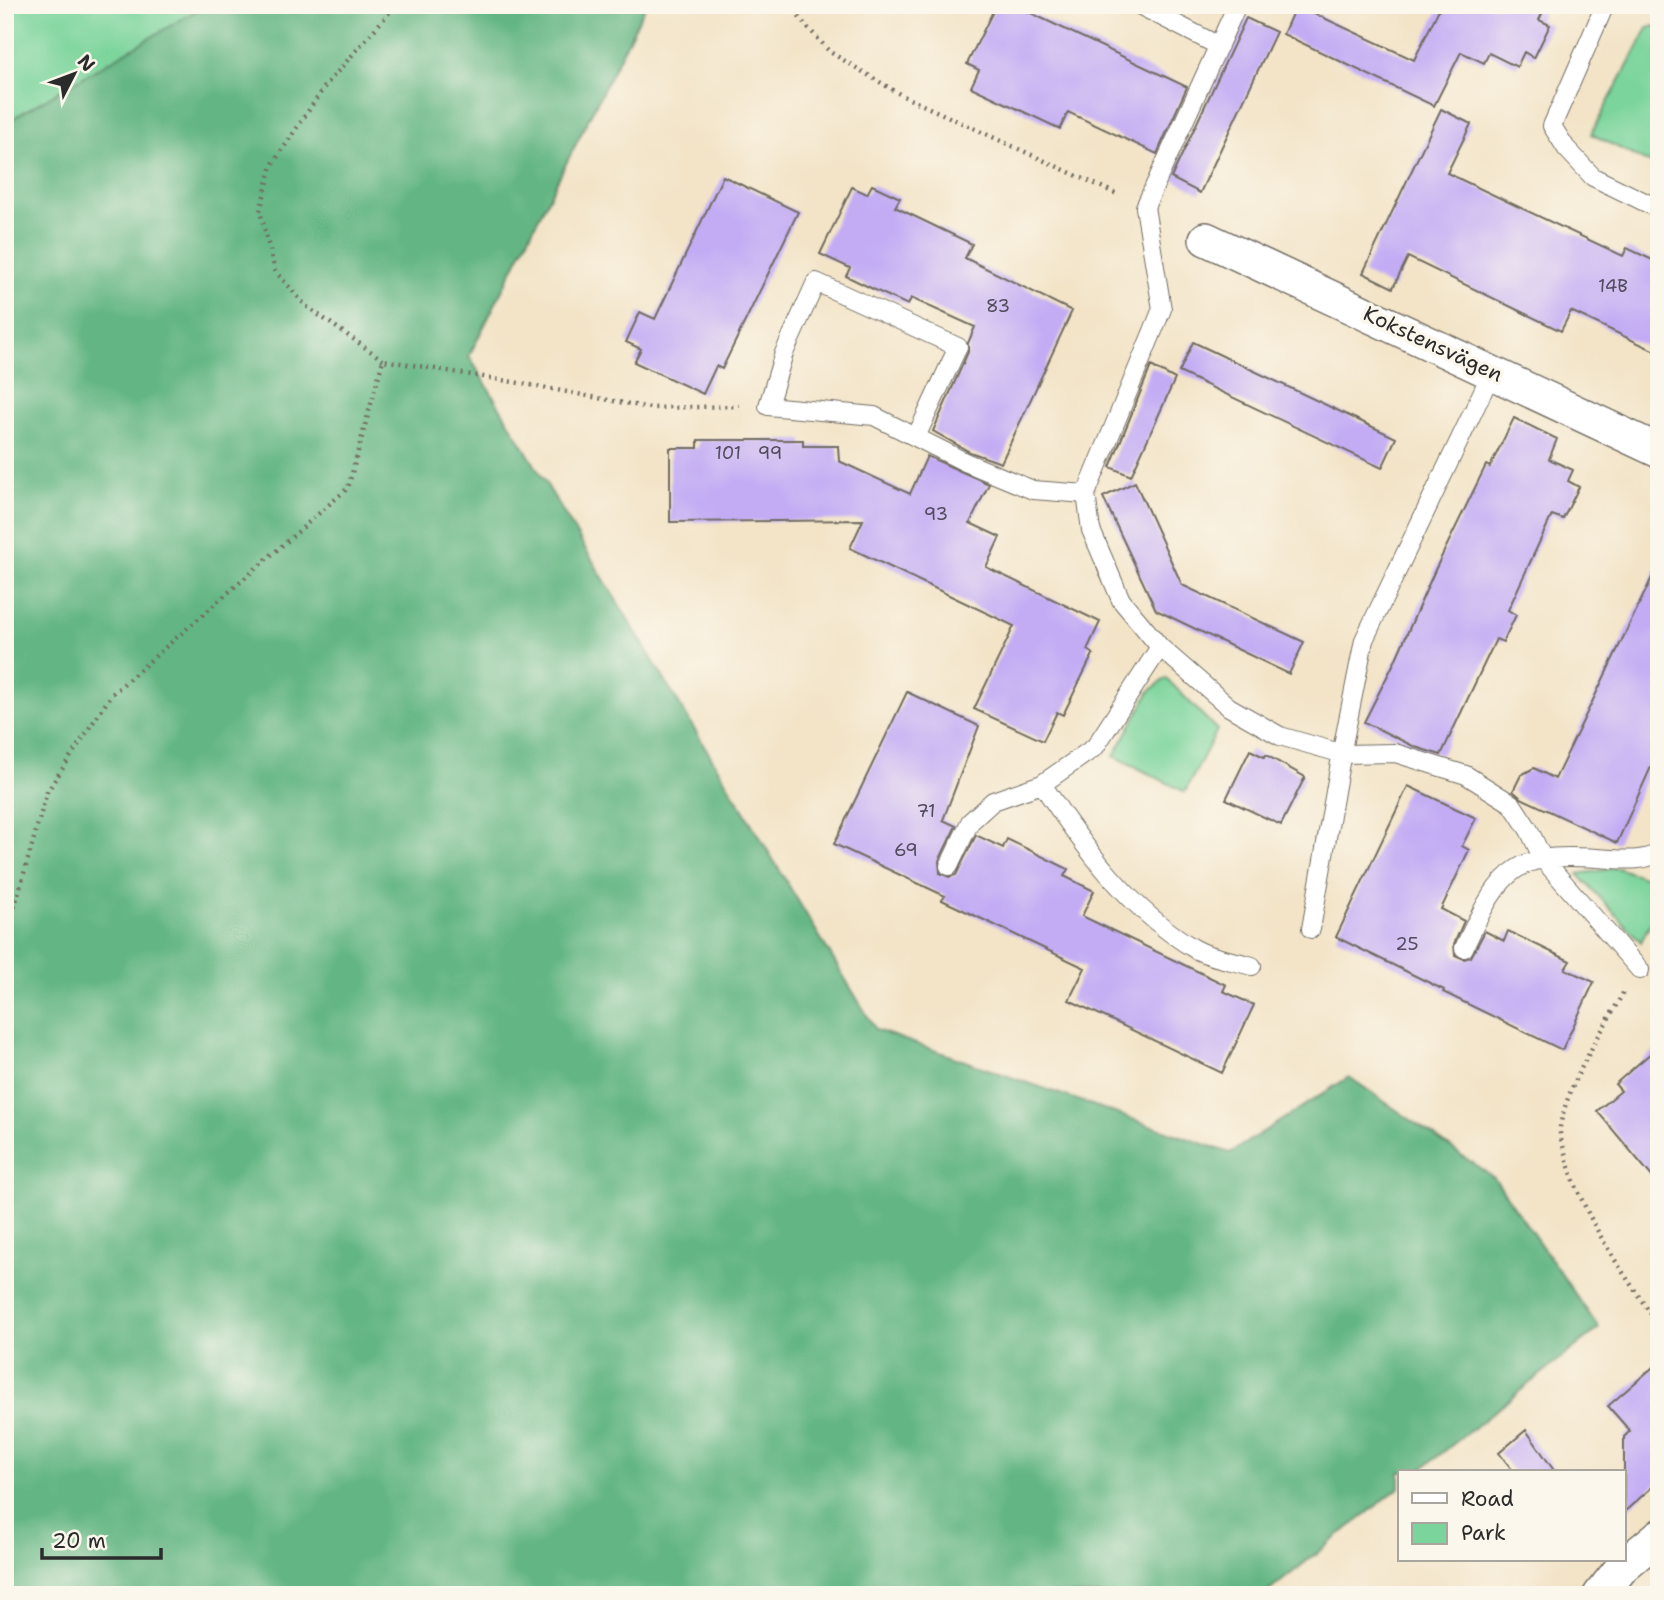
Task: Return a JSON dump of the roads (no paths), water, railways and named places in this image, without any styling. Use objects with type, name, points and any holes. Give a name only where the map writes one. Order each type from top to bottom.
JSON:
[{"type":"street","name":"Kokstensvägen","points":[[1206,239],[1659,451]]},
{"type":"street","points":[[1600,1595],[1623,1566],[1659,1535]]},
{"type":"lane","points":[[1139,5],[1219,46]]},
{"type":"lane","points":[[1237,5],[1145,207],[1162,309],[1086,494],[1091,530],[1121,600],[1160,647],[1229,707],[1280,736],[1343,754],[1395,753],[1466,775],[1512,804],[1530,830],[1543,859],[1640,970]]},
{"type":"lane","points":[[1605,5],[1552,126],[1566,148],[1593,177],[1659,209]]},
{"type":"lane","points":[[916,437],[958,347],[816,282],[784,353],[768,406],[874,415],[916,437],[965,462],[1033,490],[1086,494]]},
{"type":"lane","points":[[1311,929],[1364,640],[1492,372]]},
{"type":"lane","points":[[949,866],[970,822],[993,801],[1042,784],[1095,747],[1160,647]]},
{"type":"lane","points":[[1042,784],[1073,831],[1109,874],[1158,923],[1198,951],[1252,966]]},
{"type":"lane","points":[[1464,948],[1482,908],[1508,873],[1524,864],[1543,859],[1577,856],[1623,860],[1651,858],[1659,852]]}]
